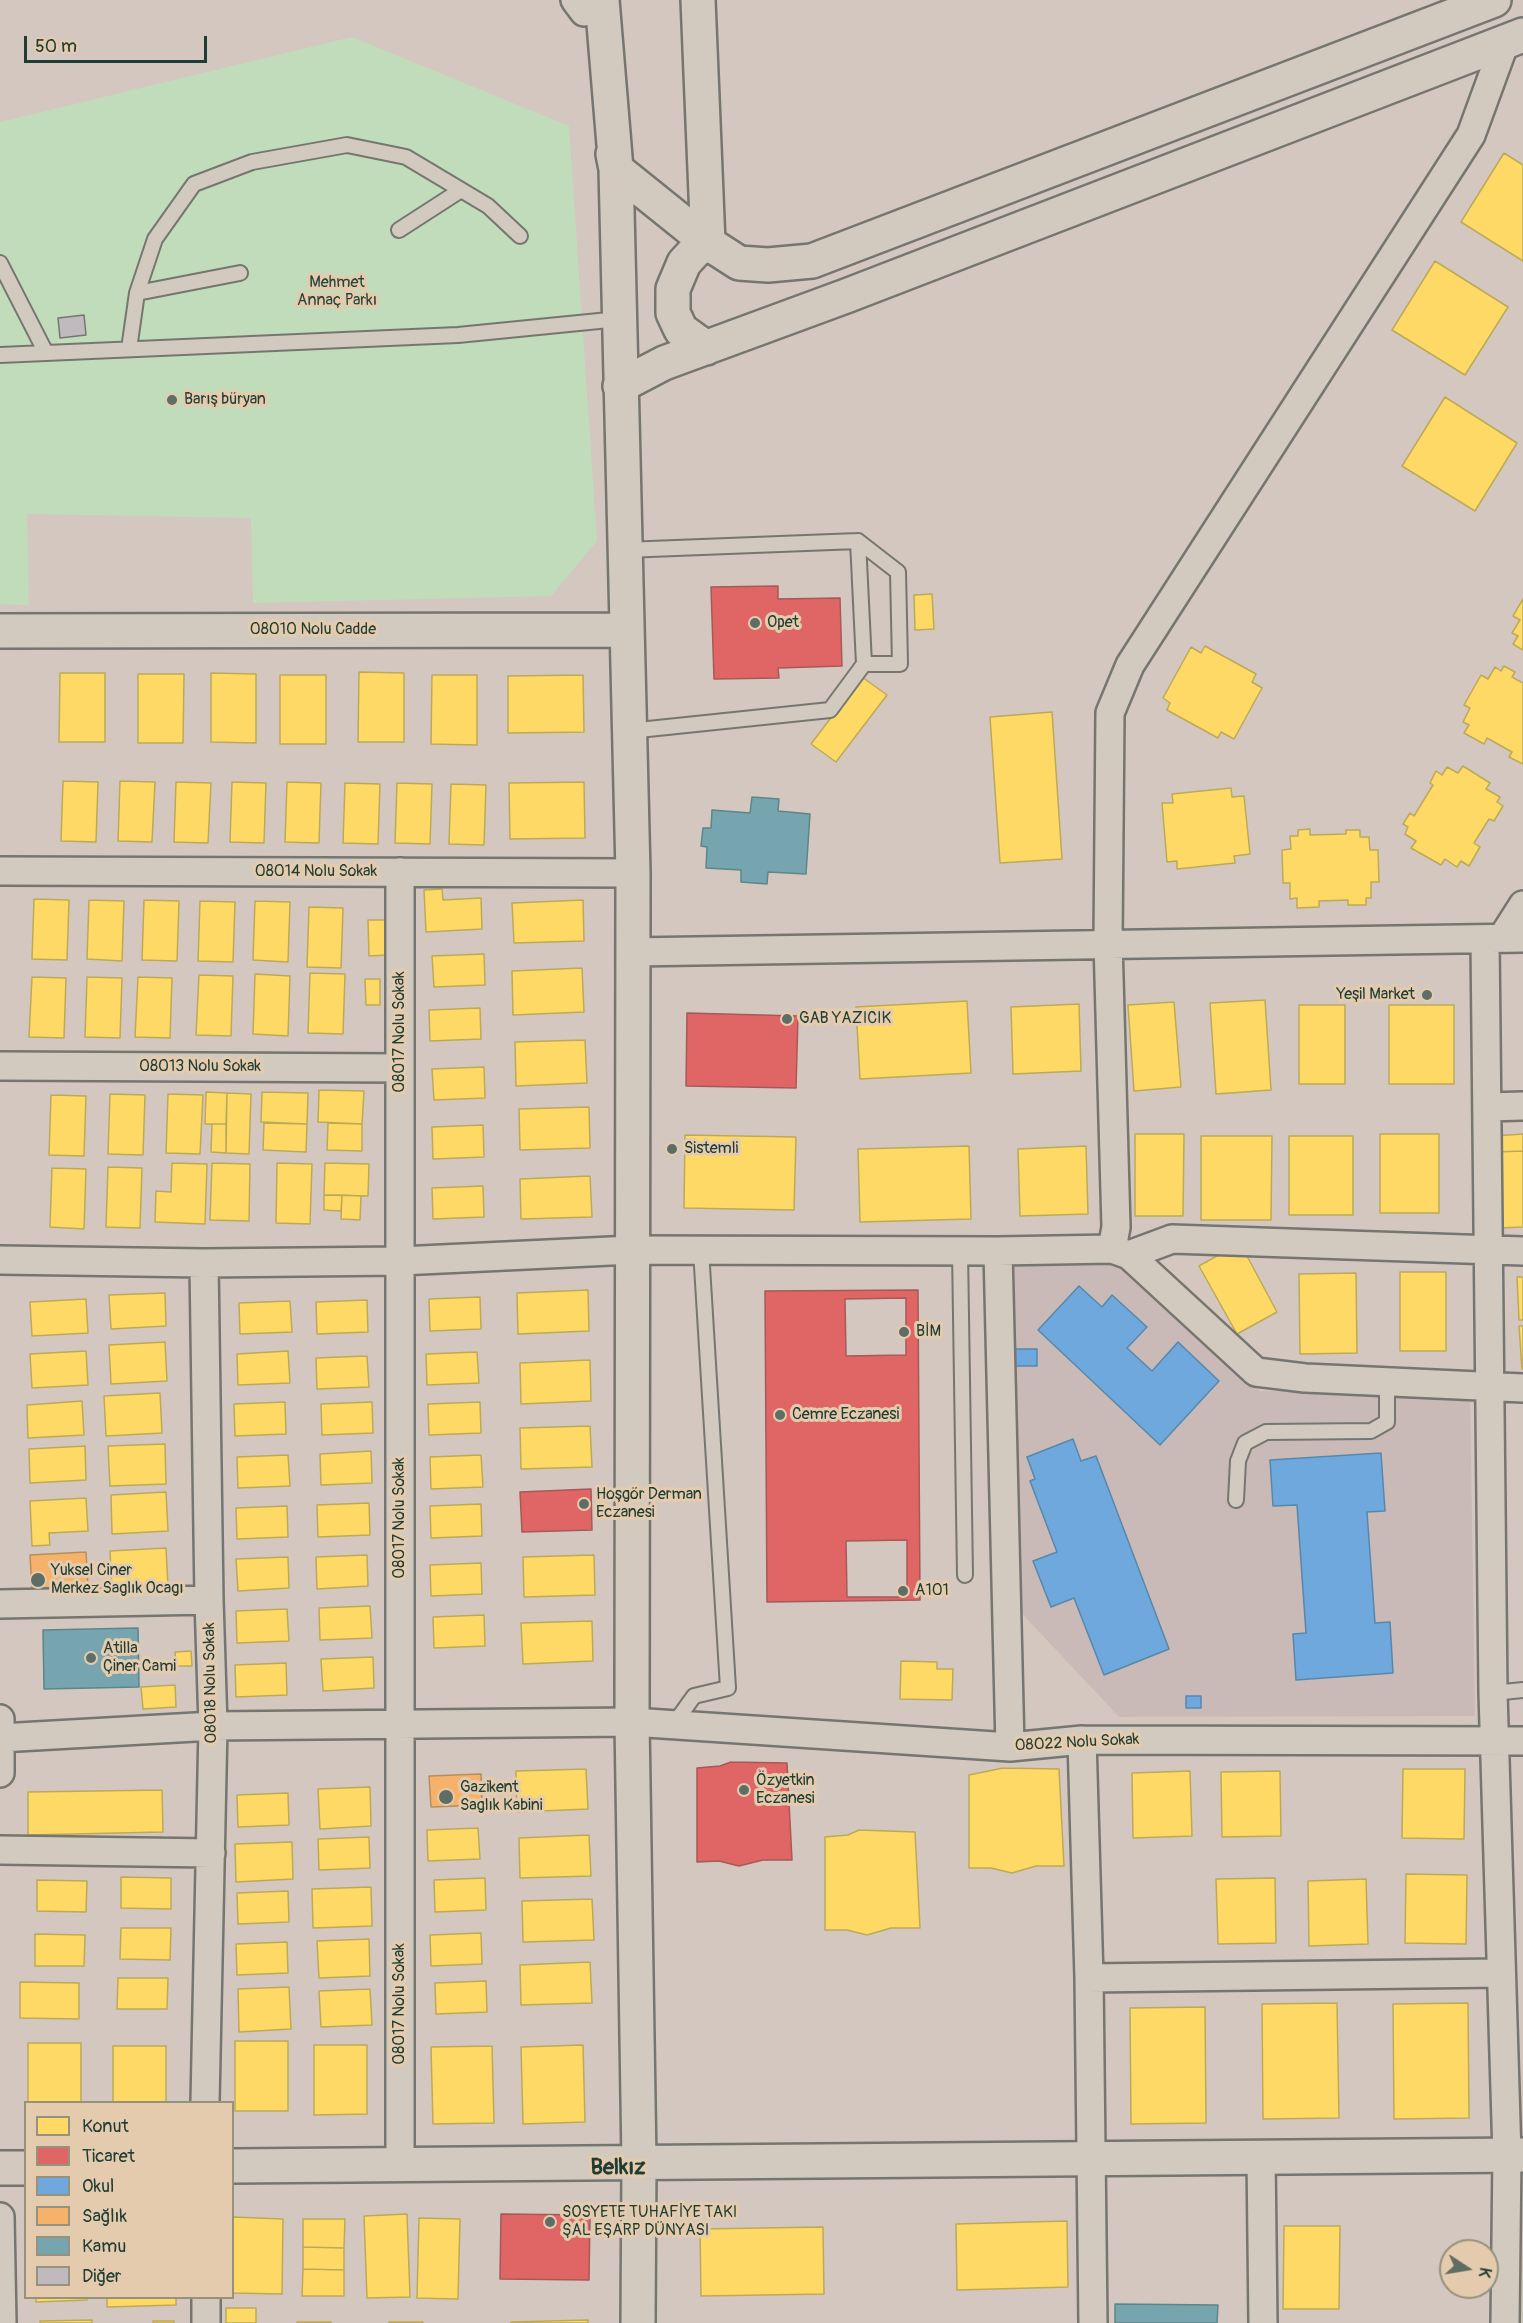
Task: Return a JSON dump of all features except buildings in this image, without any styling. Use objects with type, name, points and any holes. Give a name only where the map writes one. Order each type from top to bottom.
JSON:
[{"type":"street","points":[[698,0],[708,243]]},
{"type":"street","points":[[591,2],[616,169],[708,243],[739,263],[768,265],[812,261],[1494,0]]},
{"type":"street","points":[[591,2],[605,37],[616,169],[633,873],[633,1722],[639,2162],[638,2323]]},
{"type":"street","points":[[620,386],[664,363],[1514,38]]},
{"type":"street","points":[[1514,38],[1471,135],[1130,665],[1110,713],[1108,942],[1116,1227],[1121,1252],[1256,1372],[1388,1383],[1523,1388]]},
{"type":"street","points":[[706,348],[681,330],[673,313],[674,289],[684,263],[695,250],[708,243]]},
{"type":"street","name":"08010 Nolu Cadde","points":[[0,631],[626,630]]},
{"type":"street","name":"08014 Nolu Sokak","points":[[0,871],[633,873]]},
{"type":"street","name":"08017 Nolu Sokak","points":[[400,872],[400,2164]]},
{"type":"street","points":[[1505,2323],[1515,2155],[1500,1973],[1488,1388],[1487,1107],[1503,939],[1523,905]]},
{"type":"street","points":[[632,951],[1108,942],[1503,939]]},
{"type":"street","name":"08013 Nolu Sokak","points":[[0,1066],[400,1068]]},
{"type":"street","points":[[1487,1107],[1523,1106]]},
{"type":"street","points":[[0,1260],[204,1263],[400,1261],[632,1250],[1121,1252],[1172,1239],[1488,1252],[1523,1251]]},
{"type":"street","points":[[998,1251],[1010,1747]]},
{"type":"street","name":"08018 Nolu Sokak","points":[[204,1263],[213,1726],[206,2101]]},
{"type":"street","points":[[0,1604],[209,1600]]},
{"type":"street","points":[[0,1719],[0,1773]]},
{"type":"street","name":"08022 Nolu Sokak","points":[[0,1738],[213,1726],[400,1722],[633,1722],[1010,1747],[1082,1740],[1523,1741]]},
{"type":"street","points":[[1082,1740],[1089,1978],[1093,2323]]},
{"type":"street","points":[[0,1850],[211,1853]]},
{"type":"street","points":[[1089,1978],[1500,1973]]},
{"type":"street","points":[[234,2166],[1515,2155]]},
{"type":"street","points":[[1261,2156],[1263,2323]]},
{"type":"street","points":[[0,2168],[24,2168]]},
{"type":"street","points":[[0,2217],[2,2323]]},
{"type":"street","points":[[206,2299],[206,2323]]},
{"type":"lane","points":[[129,349],[137,293],[155,239],[194,184],[252,162],[347,145],[406,157],[488,206],[520,236]]},
{"type":"lane","points":[[399,230],[461,190]]},
{"type":"lane","points":[[0,263],[46,353]]},
{"type":"lane","points":[[137,293],[240,273]]},
{"type":"lane","points":[[0,355],[458,335],[619,319]]},
{"type":"lane","points":[[629,731],[830,710],[864,664],[858,541]]},
{"type":"lane","points":[[624,550],[858,541],[898,572],[900,664],[864,664]]},
{"type":"lane","points":[[674,1724],[694,1696],[728,1688],[701,1250]]},
{"type":"lane","points":[[960,1251],[965,1575]]},
{"type":"lane","points":[[1236,1500],[1238,1461],[1245,1443],[1266,1432],[1371,1431],[1387,1422],[1388,1383]]},
{"type":"lane","points":[[1493,1693],[1523,1690]]},
{"type":"shaded area","points":[[1010,1256],[1132,1261],[1260,1391],[1470,1393],[1475,1716],[1119,1717],[1016,1607]]},
{"type":"green space","name":"Mehmet Annaç Parkı","points":[[352,37],[569,126],[597,541],[551,596],[253,603],[251,518],[27,514],[29,605],[0,604],[0,122]]},
{"type":"place","name":"Barış büryan","points":[[172,400]]},
{"type":"place","name":"Opet","points":[[755,623]]},
{"type":"place","name":"Yeşil Market","points":[[1427,995]]},
{"type":"place","name":"GAB YAZICIK","points":[[787,1019]]},
{"type":"place","name":"Sistemli","points":[[672,1149]]},
{"type":"place","name":"BİM","points":[[904,1332]]},
{"type":"place","name":"Cemre Eczanesi","points":[[780,1415]]},
{"type":"place","name":"Hoşgör Derman Eczanesi","points":[[584,1504]]},
{"type":"place","name":"Yuksel Ciner Merkez Saglık Ocagı","points":[[38,1580]]},
{"type":"place","name":"A101","points":[[903,1591]]},
{"type":"place","name":"Atilla Çiner Cami","points":[[91,1658]]},
{"type":"place","name":"Özyetkin Eczanesi","points":[[744,1790]]},
{"type":"place","name":"Gazikent Saglık Kabini","points":[[446,1797]]},
{"type":"place","name":"SOSYETE TUHAFİYE TAKI ŞAL EŞARP DÜNYASI","points":[[550,2222]]},
{"type":"district","name":"Belkız","points":[[618,2168]]}]
